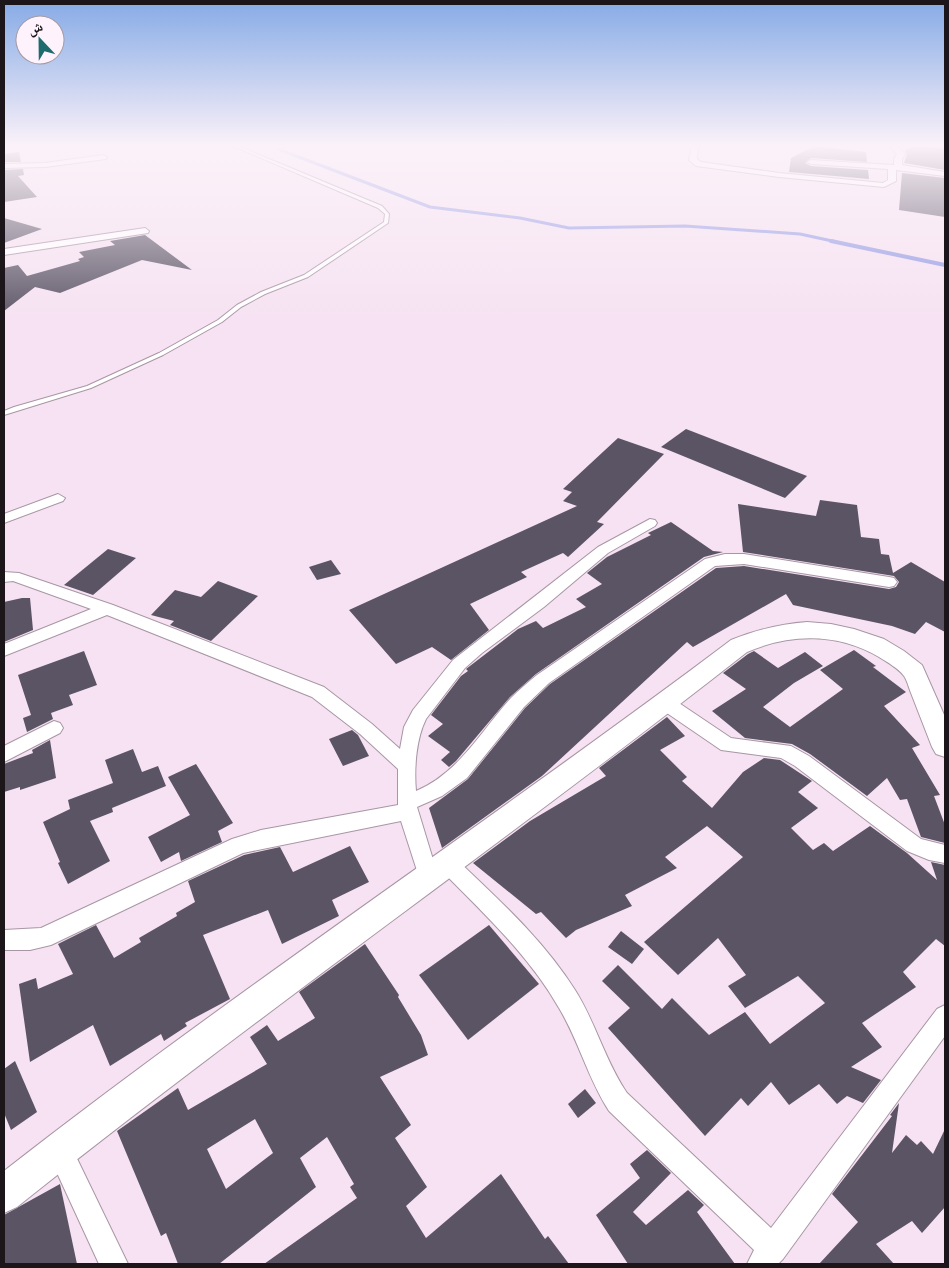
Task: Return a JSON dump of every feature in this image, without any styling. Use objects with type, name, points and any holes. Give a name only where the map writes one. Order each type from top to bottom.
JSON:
[{"type":"street","points":[[4,252],[144,231]]},
{"type":"street","points":[[4,519],[58,498]]},
{"type":"street","points":[[650,522],[603,550],[538,603],[489,638],[459,664],[419,715],[413,728],[408,767],[407,806],[437,870],[529,945],[567,998],[582,1025],[606,1085],[618,1102],[767,1256],[945,1017]]},
{"type":"street","points":[[4,940],[43,938],[239,845],[407,806],[431,795],[460,773],[521,698],[543,679],[710,562],[725,559],[744,559],[889,582]]},
{"type":"street","points":[[4,577],[14,576],[107,608],[318,692],[366,729],[408,767]]},
{"type":"street","points":[[4,650],[107,608]]},
{"type":"street","points":[[4,1194],[59,1149],[268,992],[548,792],[667,704],[739,646],[754,638],[774,632],[810,629],[835,633],[870,643],[904,662],[914,671],[945,747]]},
{"type":"street","points":[[667,704],[727,745],[784,751],[802,761],[914,844],[929,851],[945,854]]},
{"type":"street","points":[[4,755],[54,728]]},
{"type":"street","points":[[59,1149],[114,1264]]},
{"type":"lane","points":[[4,413],[89,387],[161,354],[220,321],[239,306],[306,276],[386,223],[387,214],[376,205]]},
{"type":"building","points":[[899,205],[945,205],[945,217],[899,210]]},
{"type":"building","points":[[4,218],[42,229],[4,243]]},
{"type":"building","points":[[145,235],[192,270],[142,260],[60,293],[35,287],[4,311],[4,268],[18,265],[27,276],[80,261],[78,259],[84,257],[79,252],[115,245],[110,241]]},
{"type":"building","points":[[686,429],[807,476],[785,498],[661,447]]},
{"type":"building","points":[[618,438],[664,454],[597,522],[604,524],[568,557],[563,553],[521,572],[527,577],[470,604],[489,630],[451,660],[432,647],[396,664],[349,610],[577,506],[563,501],[572,492],[563,489]]},
{"type":"building","points":[[820,500],[857,505],[861,537],[879,539],[881,554],[889,555],[893,573],[911,562],[945,582],[945,632],[926,622],[915,634],[892,626],[793,605],[786,594],[693,647],[687,642],[542,776],[442,848],[429,808],[468,779],[525,708],[550,684],[716,568],[744,566],[889,589],[896,587],[899,582],[894,576],[743,552],[738,504],[816,516]]},
{"type":"building","points":[[671,522],[713,551],[723,552],[704,557],[536,674],[510,697],[456,761],[449,767],[441,760],[450,752],[428,736],[443,724],[431,715],[461,676],[468,671],[466,669],[518,629],[536,621],[543,628],[586,607],[576,599],[602,584],[587,573],[607,557],[651,535],[648,533]]},
{"type":"building","points":[[108,549],[136,558],[93,595],[64,585]]},
{"type":"building","points":[[331,560],[341,574],[317,580],[309,567]]},
{"type":"building","points":[[218,581],[258,596],[211,641],[170,625],[174,621],[151,615],[175,590],[201,597]]},
{"type":"building","points":[[30,598],[33,630],[4,642],[4,602]]},
{"type":"building","points":[[854,650],[906,692],[884,706],[920,745],[912,748],[940,795],[934,796],[945,825],[945,843],[921,837],[907,799],[900,800],[887,778],[867,796],[810,754],[792,744],[745,738],[712,711],[746,689],[723,673],[748,654],[754,651],[778,668],[805,652],[823,666],[794,683],[763,707],[790,727],[843,689],[820,670]]},
{"type":"building","points":[[84,651],[97,685],[69,695],[73,705],[51,713],[53,719],[27,732],[23,718],[31,715],[18,675]]},
{"type":"building","points":[[667,717],[685,736],[660,750],[687,777],[682,781],[712,808],[743,772],[764,758],[780,760],[812,781],[798,792],[818,808],[791,828],[813,850],[824,843],[833,851],[870,826],[907,853],[937,880],[931,862],[945,865],[945,946],[936,939],[903,972],[916,987],[862,1023],[882,1047],[851,1067],[881,1080],[863,1103],[847,1096],[837,1104],[819,1084],[789,1105],[771,1082],[748,1106],[741,1098],[705,1136],[608,1028],[630,1008],[602,981],[618,965],[662,1009],[672,998],[709,1035],[745,1012],[770,1044],[825,1003],[798,976],[745,1008],[728,986],[746,975],[718,938],[678,975],[644,942],[743,857],[707,826],[665,857],[677,868],[625,895],[632,906],[576,930],[566,938],[541,912],[536,914],[473,863],[530,821],[606,776],[599,768]]},
{"type":"building","points":[[352,730],[358,735],[369,756],[343,766],[329,739]]},
{"type":"building","points":[[50,740],[56,778],[20,790],[20,787],[4,792],[4,764],[33,753],[32,750]]},
{"type":"building","points":[[133,749],[142,772],[158,766],[166,786],[112,808],[113,812],[90,821],[110,861],[68,884],[43,822],[70,809],[68,800],[113,783],[105,760]]},
{"type":"building","points":[[196,764],[233,823],[218,831],[222,842],[181,861],[179,852],[161,862],[148,837],[190,815],[168,777]]},
{"type":"building","points":[[350,846],[369,882],[332,900],[339,916],[282,944],[268,910],[203,935],[230,999],[185,1023],[187,1026],[164,1041],[161,1034],[110,1066],[93,1025],[30,1062],[19,984],[36,978],[38,989],[73,974],[58,944],[96,925],[114,958],[141,942],[139,938],[177,916],[176,913],[195,902],[188,881],[244,855],[280,847],[293,872]]},
{"type":"building","points":[[489,925],[539,984],[468,1040],[419,975]]},
{"type":"building","points":[[621,931],[644,949],[632,964],[608,947]]},
{"type":"building","points":[[365,944],[399,995],[398,997],[421,1035],[428,1055],[380,1077],[411,1125],[395,1138],[427,1187],[406,1206],[426,1238],[501,1174],[545,1239],[548,1236],[569,1264],[264,1264],[357,1198],[350,1187],[354,1184],[327,1137],[300,1158],[316,1187],[219,1264],[178,1264],[166,1233],[161,1236],[117,1131],[178,1088],[188,1110],[267,1064],[250,1037],[267,1025],[278,1041],[315,1018],[299,992]],"holes":[[[255,1119],[273,1153],[226,1189],[207,1149]]]},
{"type":"building","points":[[15,1061],[37,1112],[11,1130],[4,1113],[4,1069]]},
{"type":"building","points":[[585,1089],[596,1103],[578,1118],[568,1104]]},
{"type":"building","points":[[899,1103],[892,1153],[906,1135],[917,1145],[921,1141],[933,1154],[945,1129],[945,1207],[922,1233],[912,1221],[876,1244],[894,1264],[819,1264],[858,1222],[832,1194],[892,1116],[890,1115]]},
{"type":"building","points":[[647,1150],[671,1173],[633,1212],[646,1225],[688,1190],[704,1205],[697,1212],[735,1264],[628,1264],[596,1215],[640,1178],[630,1164]]},
{"type":"building","points":[[60,1184],[77,1264],[4,1264],[4,1215]]},
{"type":"waterway","points":[[425,205],[520,218],[569,228],[685,226],[800,234],[837,242]]},
{"type":"waterway","points":[[831,241],[945,265]]}]
